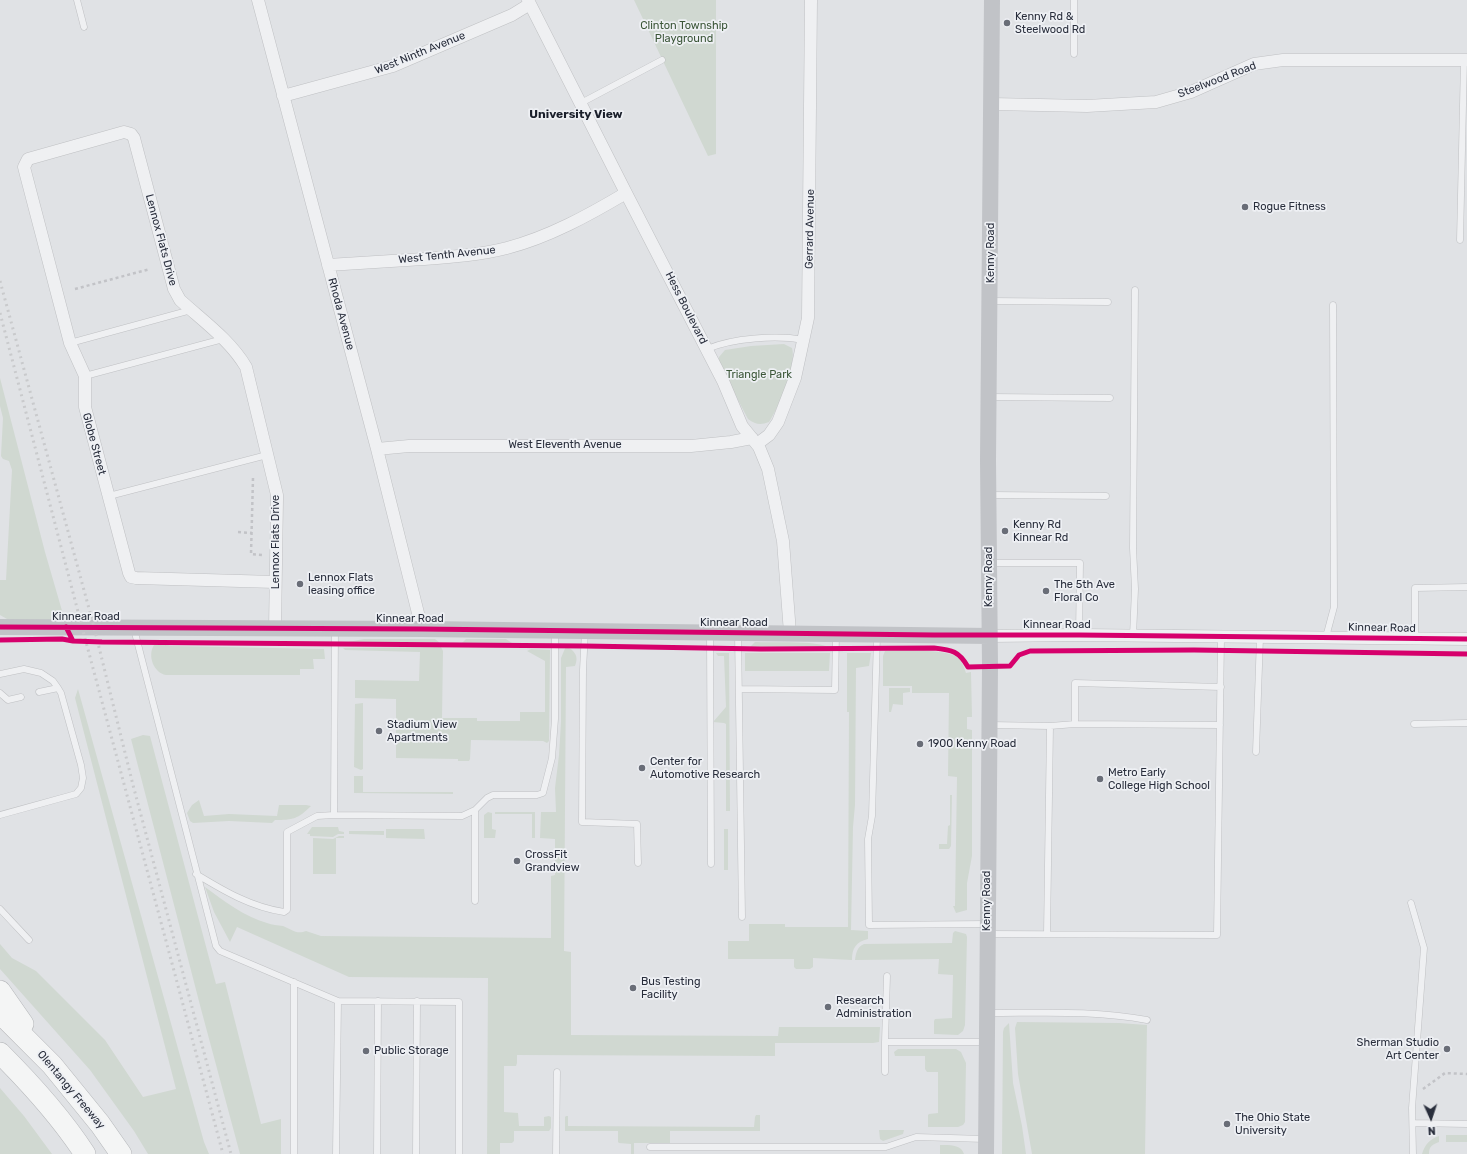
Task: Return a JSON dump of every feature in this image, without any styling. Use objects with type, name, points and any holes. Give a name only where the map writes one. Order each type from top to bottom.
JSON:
[{"type":"highway","points":[[0,991],[52,1065]]},
{"type":"highway","name":"Olentangy Freeway","points":[[0,1013],[52,1065],[100,1124],[121,1154]]},
{"type":"highway","points":[[0,1053],[27,1080],[73,1136],[84,1154]]},
{"type":"street","name":"Rhoda Avenue","points":[[258,0],[377,448],[422,629]]},
{"type":"street","name":"Gerrard Avenue","points":[[754,441],[769,436],[778,422],[795,378],[808,318],[811,0]]},
{"type":"street","name":"Kenny Road","points":[[986,1147],[990,636],[988,495],[992,0]]},
{"type":"street","name":"West Ninth Avenue","points":[[283,96],[393,66],[512,15],[529,2]]},
{"type":"street","name":"Hess Boulevard","points":[[529,2],[707,349],[723,381],[742,426],[754,441],[768,468],[780,521],[788,592],[790,633]]},
{"type":"street","name":"Steelwood Road","points":[[992,104],[1087,106],[1156,102],[1191,92],[1254,64],[1283,60],[1466,60]]},
{"type":"street","name":"Lennox Flats Drive","points":[[25,171],[25,162],[33,157],[124,132],[130,134],[134,138],[174,289],[180,300],[224,339],[239,355],[246,367],[277,495],[275,629]]},
{"type":"street","name":"Globe Street","points":[[25,171],[70,343],[85,376],[85,407],[131,577],[276,582]]},
{"type":"street","name":"West Tenth Avenue","points":[[328,265],[449,257],[478,254],[507,248],[540,237],[597,210],[626,193]]},
{"type":"street","name":"West Eleventh Avenue","points":[[377,448],[447,445],[691,446],[754,441]]},
{"type":"street","name":"Kinnear Road","points":[[0,627],[422,629],[990,636],[1080,635],[1467,639]]},
{"type":"lane","points":[[77,0],[84,27]]},
{"type":"lane","points":[[1074,0],[1074,54]]},
{"type":"lane","points":[[581,103],[662,60]]},
{"type":"lane","points":[[1460,240],[1466,60]]},
{"type":"lane","points":[[1133,636],[1135,589],[1133,548],[1135,290]]},
{"type":"lane","points":[[990,301],[1108,302]]},
{"type":"lane","points":[[1326,637],[1334,606],[1333,305]]},
{"type":"lane","points":[[70,343],[191,310]]},
{"type":"lane","points":[[707,349],[719,344],[754,339],[788,337],[804,340]]},
{"type":"lane","points":[[85,376],[224,339]]},
{"type":"lane","points":[[989,397],[1110,398]]},
{"type":"lane","points":[[109,496],[267,455]]},
{"type":"lane","points":[[988,495],[1106,496]]},
{"type":"lane","points":[[989,563],[1080,563],[1080,635]]},
{"type":"lane","points":[[1415,639],[1415,588],[1467,587]]},
{"type":"lane","points":[[133,627],[196,874],[216,946],[220,951],[338,1001],[459,1002],[459,1154]]},
{"type":"lane","points":[[334,815],[336,629]]},
{"type":"lane","points":[[196,874],[248,902],[268,910],[284,912],[287,910],[287,832],[317,816],[462,816],[475,810],[487,798],[493,795],[537,795],[543,793],[552,758],[555,631]]},
{"type":"lane","points":[[585,631],[583,670],[582,822],[637,824],[638,863]]},
{"type":"lane","points":[[710,633],[711,864]]},
{"type":"lane","points":[[738,633],[742,917]]},
{"type":"lane","points":[[739,689],[835,690],[836,633]]},
{"type":"lane","points":[[878,634],[872,816],[868,839],[869,925],[987,929],[1047,934],[1217,935],[1222,636]]},
{"type":"lane","points":[[1256,752],[1260,637]]},
{"type":"lane","points":[[0,674],[24,669],[41,672],[53,681],[61,693],[81,765],[83,778],[81,788],[76,794],[0,815]]},
{"type":"lane","points":[[1075,724],[1075,683],[1221,686]]},
{"type":"lane","points":[[39,692],[58,688]]},
{"type":"lane","points":[[0,693],[8,700],[21,697]]},
{"type":"lane","points":[[1414,724],[1467,723]]},
{"type":"lane","points":[[989,726],[1050,726],[1075,724],[1220,725]]},
{"type":"lane","points":[[1047,934],[1050,726]]},
{"type":"lane","points":[[475,810],[475,901]]},
{"type":"lane","points":[[1411,903],[1424,948],[1412,1108],[1413,1154]]},
{"type":"lane","points":[[0,909],[29,940]]},
{"type":"lane","points":[[885,1072],[887,976]]},
{"type":"lane","points":[[294,982],[294,1154]]},
{"type":"lane","points":[[336,1154],[338,1001]]},
{"type":"lane","points":[[377,1154],[378,1001]]},
{"type":"lane","points":[[416,1154],[417,1001]]},
{"type":"lane","points":[[987,1013],[1094,1013],[1147,1020]]},
{"type":"lane","points":[[886,1042],[987,1042]]},
{"type":"lane","points":[[556,1154],[557,1072]]},
{"type":"lane","points":[[1413,1123],[1467,1124]]},
{"type":"lane","points":[[650,1147],[886,1147],[916,1137],[986,1147]]},
{"type":"path","points":[[75,288],[150,269]]},
{"type":"path","points":[[253,478],[251,554],[263,555],[263,562]]},
{"type":"path","points":[[238,532],[252,532]]},
{"type":"path","points":[[1421,1091],[1445,1073],[1467,1074]]},
{"type":"green space","name":"Clinton Township Playground","points":[[634,0],[716,0],[716,154],[708,156]]},
{"type":"green space","name":"Triangle Park","points":[[784,344],[792,348],[793,355],[790,375],[778,406],[769,422],[761,424],[756,423],[748,419],[719,364],[719,357],[725,350],[751,346]]},
{"type":"green space","points":[[0,378],[45,552],[65,621],[13,620],[7,619],[0,615],[0,580],[6,580],[12,470],[9,461],[3,459],[1,456],[3,418],[0,406]]},
{"type":"green space","points":[[364,639],[435,639],[440,643],[348,642]]},
{"type":"green space","points":[[466,639],[506,639],[512,643],[462,643]]},
{"type":"green space","points":[[755,642],[813,643],[829,647],[750,647]]},
{"type":"green space","points":[[160,644],[171,646],[324,649],[325,659],[313,659],[314,669],[300,669],[300,675],[166,675],[162,674],[155,668],[151,654],[154,645]]},
{"type":"green space","points":[[566,646],[574,652],[577,659],[575,666],[566,667],[564,951],[571,952],[571,1035],[778,1036],[779,1027],[880,1027],[879,1042],[775,1043],[775,1056],[517,1055],[516,1066],[504,1066],[504,1112],[518,1113],[519,1126],[544,1126],[544,1117],[549,1116],[551,1117],[551,1128],[549,1131],[514,1131],[514,1141],[512,1143],[500,1143],[500,1154],[487,1154],[488,978],[349,977],[237,927],[230,942],[214,912],[205,887],[235,908],[251,917],[271,924],[283,926],[297,932],[306,931],[321,936],[551,938],[551,876],[555,875],[555,839],[540,838],[541,812],[556,812],[555,788],[561,722],[561,658]]},
{"type":"green space","points":[[441,647],[443,651],[442,718],[477,718],[477,721],[520,721],[520,712],[545,712],[545,661],[527,651],[531,649],[550,650],[549,741],[547,743],[543,741],[471,740],[469,761],[458,761],[458,759],[396,758],[396,699],[355,698],[355,680],[419,681],[420,652],[345,650],[343,648]]},
{"type":"green space","points":[[900,650],[944,653],[957,657],[964,666],[966,673],[971,672],[972,717],[967,717],[967,729],[972,730],[972,856],[967,883],[967,910],[956,913],[953,906],[955,906],[957,777],[948,776],[949,693],[912,693],[912,686],[883,686],[883,656],[885,651]]},
{"type":"green space","points":[[716,653],[729,653],[730,811],[726,811],[726,724],[713,722],[726,707],[724,656],[718,656]]},
{"type":"green space","points":[[745,653],[830,653],[829,671],[745,671]]},
{"type":"green space","points":[[847,653],[871,653],[869,666],[856,668],[855,805],[853,827],[851,930],[868,931],[868,939],[860,942],[856,946],[853,952],[852,960],[813,958],[813,967],[810,969],[796,969],[794,967],[794,959],[728,959],[728,941],[749,941],[749,924],[785,924],[785,927],[848,927],[849,712],[847,712]]},
{"type":"green space","points":[[889,688],[910,688],[910,692],[903,693],[903,705],[893,704],[891,712],[889,712]]},
{"type":"green space","points":[[78,689],[204,1142],[209,1154],[148,1154],[134,1131],[90,1070],[0,969],[0,944],[12,958],[36,971],[105,1040],[143,1097],[176,1089],[75,698]]},
{"type":"green space","points":[[363,703],[363,769],[361,770],[354,767],[355,704]]},
{"type":"green space","points":[[143,735],[150,736],[216,984],[225,982],[261,1124],[281,1119],[281,1154],[240,1154],[131,739]]},
{"type":"green space","points":[[354,776],[363,776],[363,792],[453,792],[453,794],[354,793]]},
{"type":"green space","points":[[950,795],[952,795],[951,846],[949,849],[939,849],[939,844],[947,844],[948,826],[950,825]]},
{"type":"green space","points":[[199,800],[204,816],[229,814],[277,816],[279,805],[311,806],[295,818],[275,820],[272,823],[229,821],[193,823],[190,821],[187,813],[192,805]]},
{"type":"green space","points":[[488,812],[492,813],[492,829],[496,830],[495,838],[484,838],[484,815]]},
{"type":"green space","points":[[495,812],[535,812],[535,838],[532,838],[532,814],[495,814]]},
{"type":"green space","points":[[312,827],[338,827],[339,831],[344,832],[344,834],[338,834],[333,837],[310,836],[310,834],[307,834]]},
{"type":"green space","points":[[386,829],[424,829],[425,839],[386,838]]},
{"type":"green space","points":[[724,829],[728,829],[728,870],[724,870]]},
{"type":"green space","points":[[349,831],[384,831],[384,835],[349,834]]},
{"type":"green space","points":[[339,836],[344,836],[344,838],[336,838],[336,874],[313,874],[313,838],[333,839]]},
{"type":"green space","points":[[955,931],[966,934],[967,937],[965,1025],[963,1031],[958,1035],[934,1034],[935,1019],[952,1018],[953,975],[938,974],[939,959],[855,960],[857,950],[864,944],[952,943],[953,933]]},
{"type":"green space","points":[[1017,1022],[1119,1023],[1147,1025],[1145,1154],[1032,1154],[1018,1074],[1015,1028]]},
{"type":"green space","points":[[1009,1023],[1013,1083],[1026,1154],[1002,1154],[1003,1032],[1004,1028]]},
{"type":"green space","points":[[898,1049],[956,1049],[961,1052],[966,1063],[965,1122],[963,1125],[958,1127],[928,1127],[928,1115],[938,1113],[938,1072],[927,1072],[925,1069],[925,1056],[895,1056],[894,1052]]},
{"type":"green space","points":[[0,1088],[24,1116],[52,1154],[0,1154]]},
{"type":"green space","points":[[756,1115],[760,1115],[760,1131],[670,1131],[670,1143],[634,1143],[634,1154],[631,1154],[631,1144],[618,1142],[618,1131],[565,1131],[566,1116],[568,1116],[568,1126],[754,1127]]},
{"type":"green space","points":[[879,1130],[904,1130],[903,1134],[883,1141],[880,1139]]},
{"type":"green space","points":[[1446,1135],[1467,1135],[1467,1142],[1446,1142]]},
{"type":"green space","points":[[1439,1136],[1439,1142],[1431,1146],[1429,1154],[1422,1154],[1428,1142]]},
{"type":"green space","points":[[940,1145],[951,1145],[960,1148],[964,1154],[940,1154]]},
{"type":"railway","points":[[0,281],[94,627],[133,785],[231,1154]]},
{"type":"railway","points":[[0,313],[82,627],[223,1154]]},
{"type":"cycle path","points":[[0,627],[422,629],[1467,639]]},
{"type":"cycle path","points":[[66,627],[73,641],[102,642],[761,649],[934,648],[958,654],[968,667],[1010,666],[1019,655],[1030,651],[1194,650],[1467,654]]},
{"type":"cycle path","points":[[0,640],[62,639],[73,641]]},
{"type":"place","name":"Kenny Rd & Steelwood Rd","points":[[1007,23]]},
{"type":"place","name":"Rogue Fitness","points":[[1245,207]]},
{"type":"place","name":"Kenny Rd Kinnear Rd","points":[[1005,531]]},
{"type":"place","name":"Lennox Flats leasing office","points":[[300,584]]},
{"type":"place","name":"The 5th Ave Floral Co","points":[[1046,591]]},
{"type":"place","name":"Stadium View Apartments","points":[[379,731]]},
{"type":"place","name":"1900 Kenny Road","points":[[920,744]]},
{"type":"place","name":"Center for Automotive Research","points":[[642,768]]},
{"type":"place","name":"Metro Early College High School","points":[[1100,779]]},
{"type":"place","name":"CrossFit Grandview","points":[[517,861]]},
{"type":"place","name":"Bus Testing Facility","points":[[633,988]]},
{"type":"place","name":"Research Administration","points":[[828,1007]]},
{"type":"place","name":"Sherman Studio Art Center","points":[[1447,1049]]},
{"type":"place","name":"Public Storage","points":[[366,1051]]},
{"type":"place","name":"The Ohio State University","points":[[1227,1124]]},
{"type":"district","name":"University View","points":[[576,115]]}]
